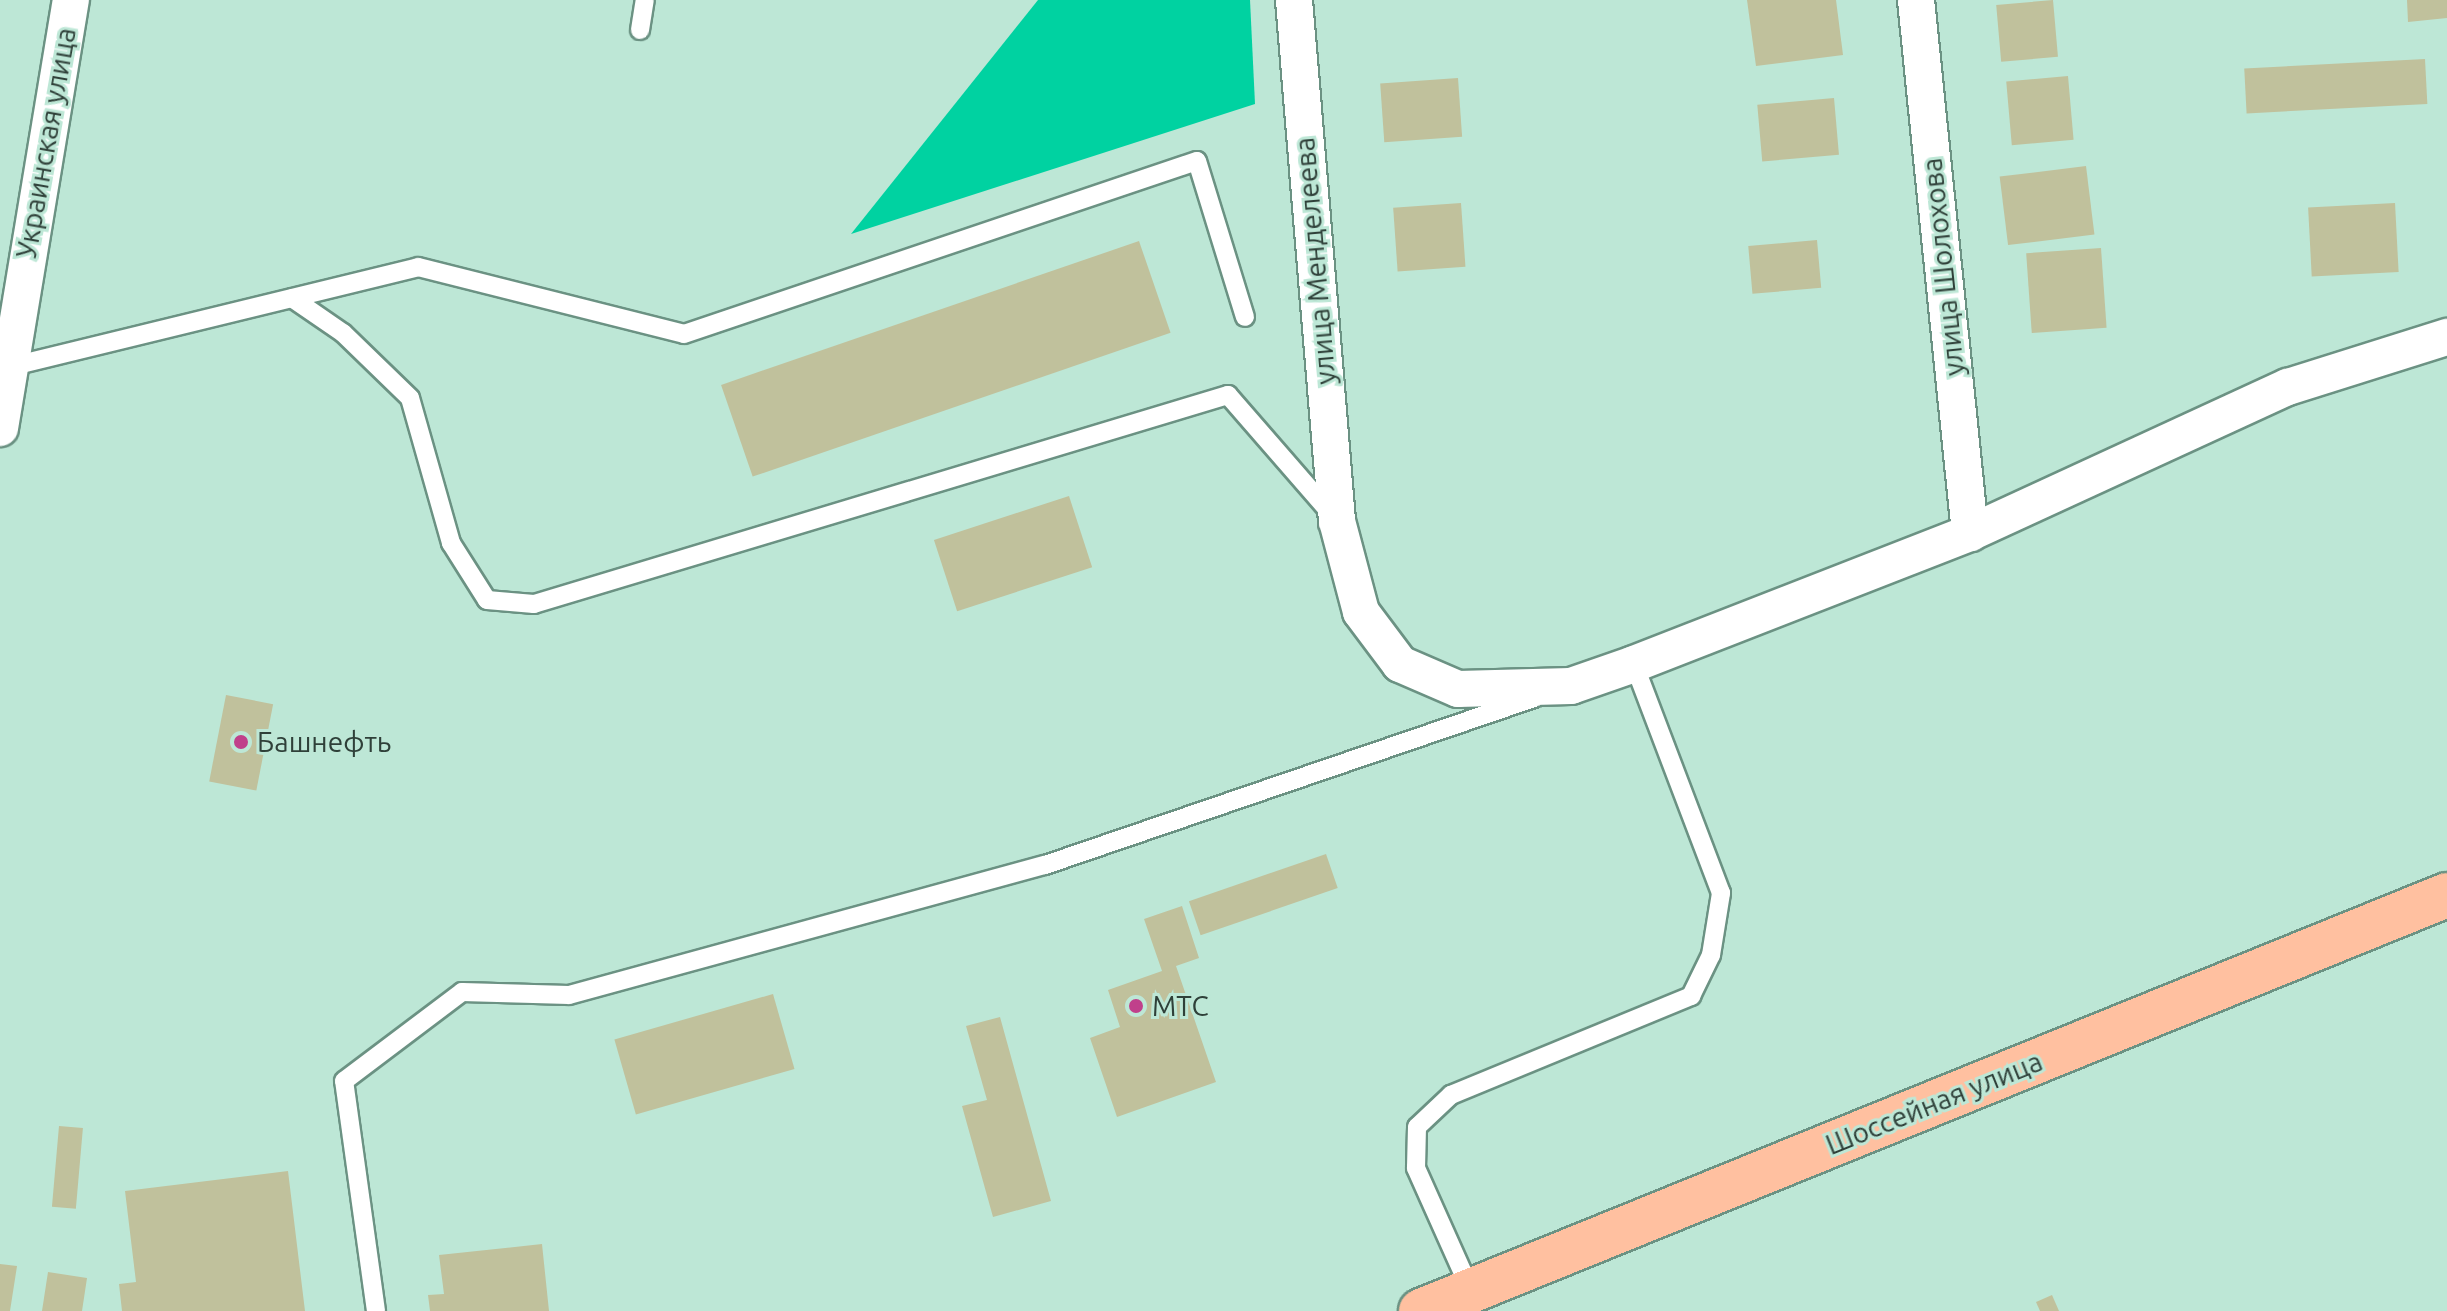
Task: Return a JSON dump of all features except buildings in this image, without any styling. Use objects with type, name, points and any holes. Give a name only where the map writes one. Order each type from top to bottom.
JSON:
[{"type":"highway","name":"Шоссейная улица","points":[[1421,1311],[2447,895]]},
{"type":"street","name":"Украинская улица","points":[[0,423],[71,0]]},
{"type":"street","name":"улица Менделеева","points":[[1294,0],[1337,521],[1361,612],[1400,664],[1458,689],[1571,686],[1634,664],[1970,533],[2288,387],[2447,337]]},
{"type":"street","name":"улица Шолохова","points":[[1916,0],[1970,533]]},
{"type":"lane","points":[[640,30],[645,0]]},
{"type":"lane","points":[[9,367],[418,267],[684,334],[1197,161],[1245,317]]},
{"type":"lane","points":[[292,298],[343,333],[410,398],[451,543],[487,600],[534,604],[1228,395],[1337,521]]},
{"type":"lane","points":[[1471,1291],[1416,1168],[1417,1127],[1451,1095],[1691,996],[1711,955],[1721,893],[1634,664]]},
{"type":"lane","points":[[376,1311],[344,1081],[462,992],[569,995],[1045,865],[1571,686]]},
{"type":"green space","points":[[1038,0],[1250,0],[1255,104],[851,234]]},
{"type":"place","name":"Башнефть","points":[[241,742]]},
{"type":"place","name":"МТС","points":[[1136,1006]]}]
